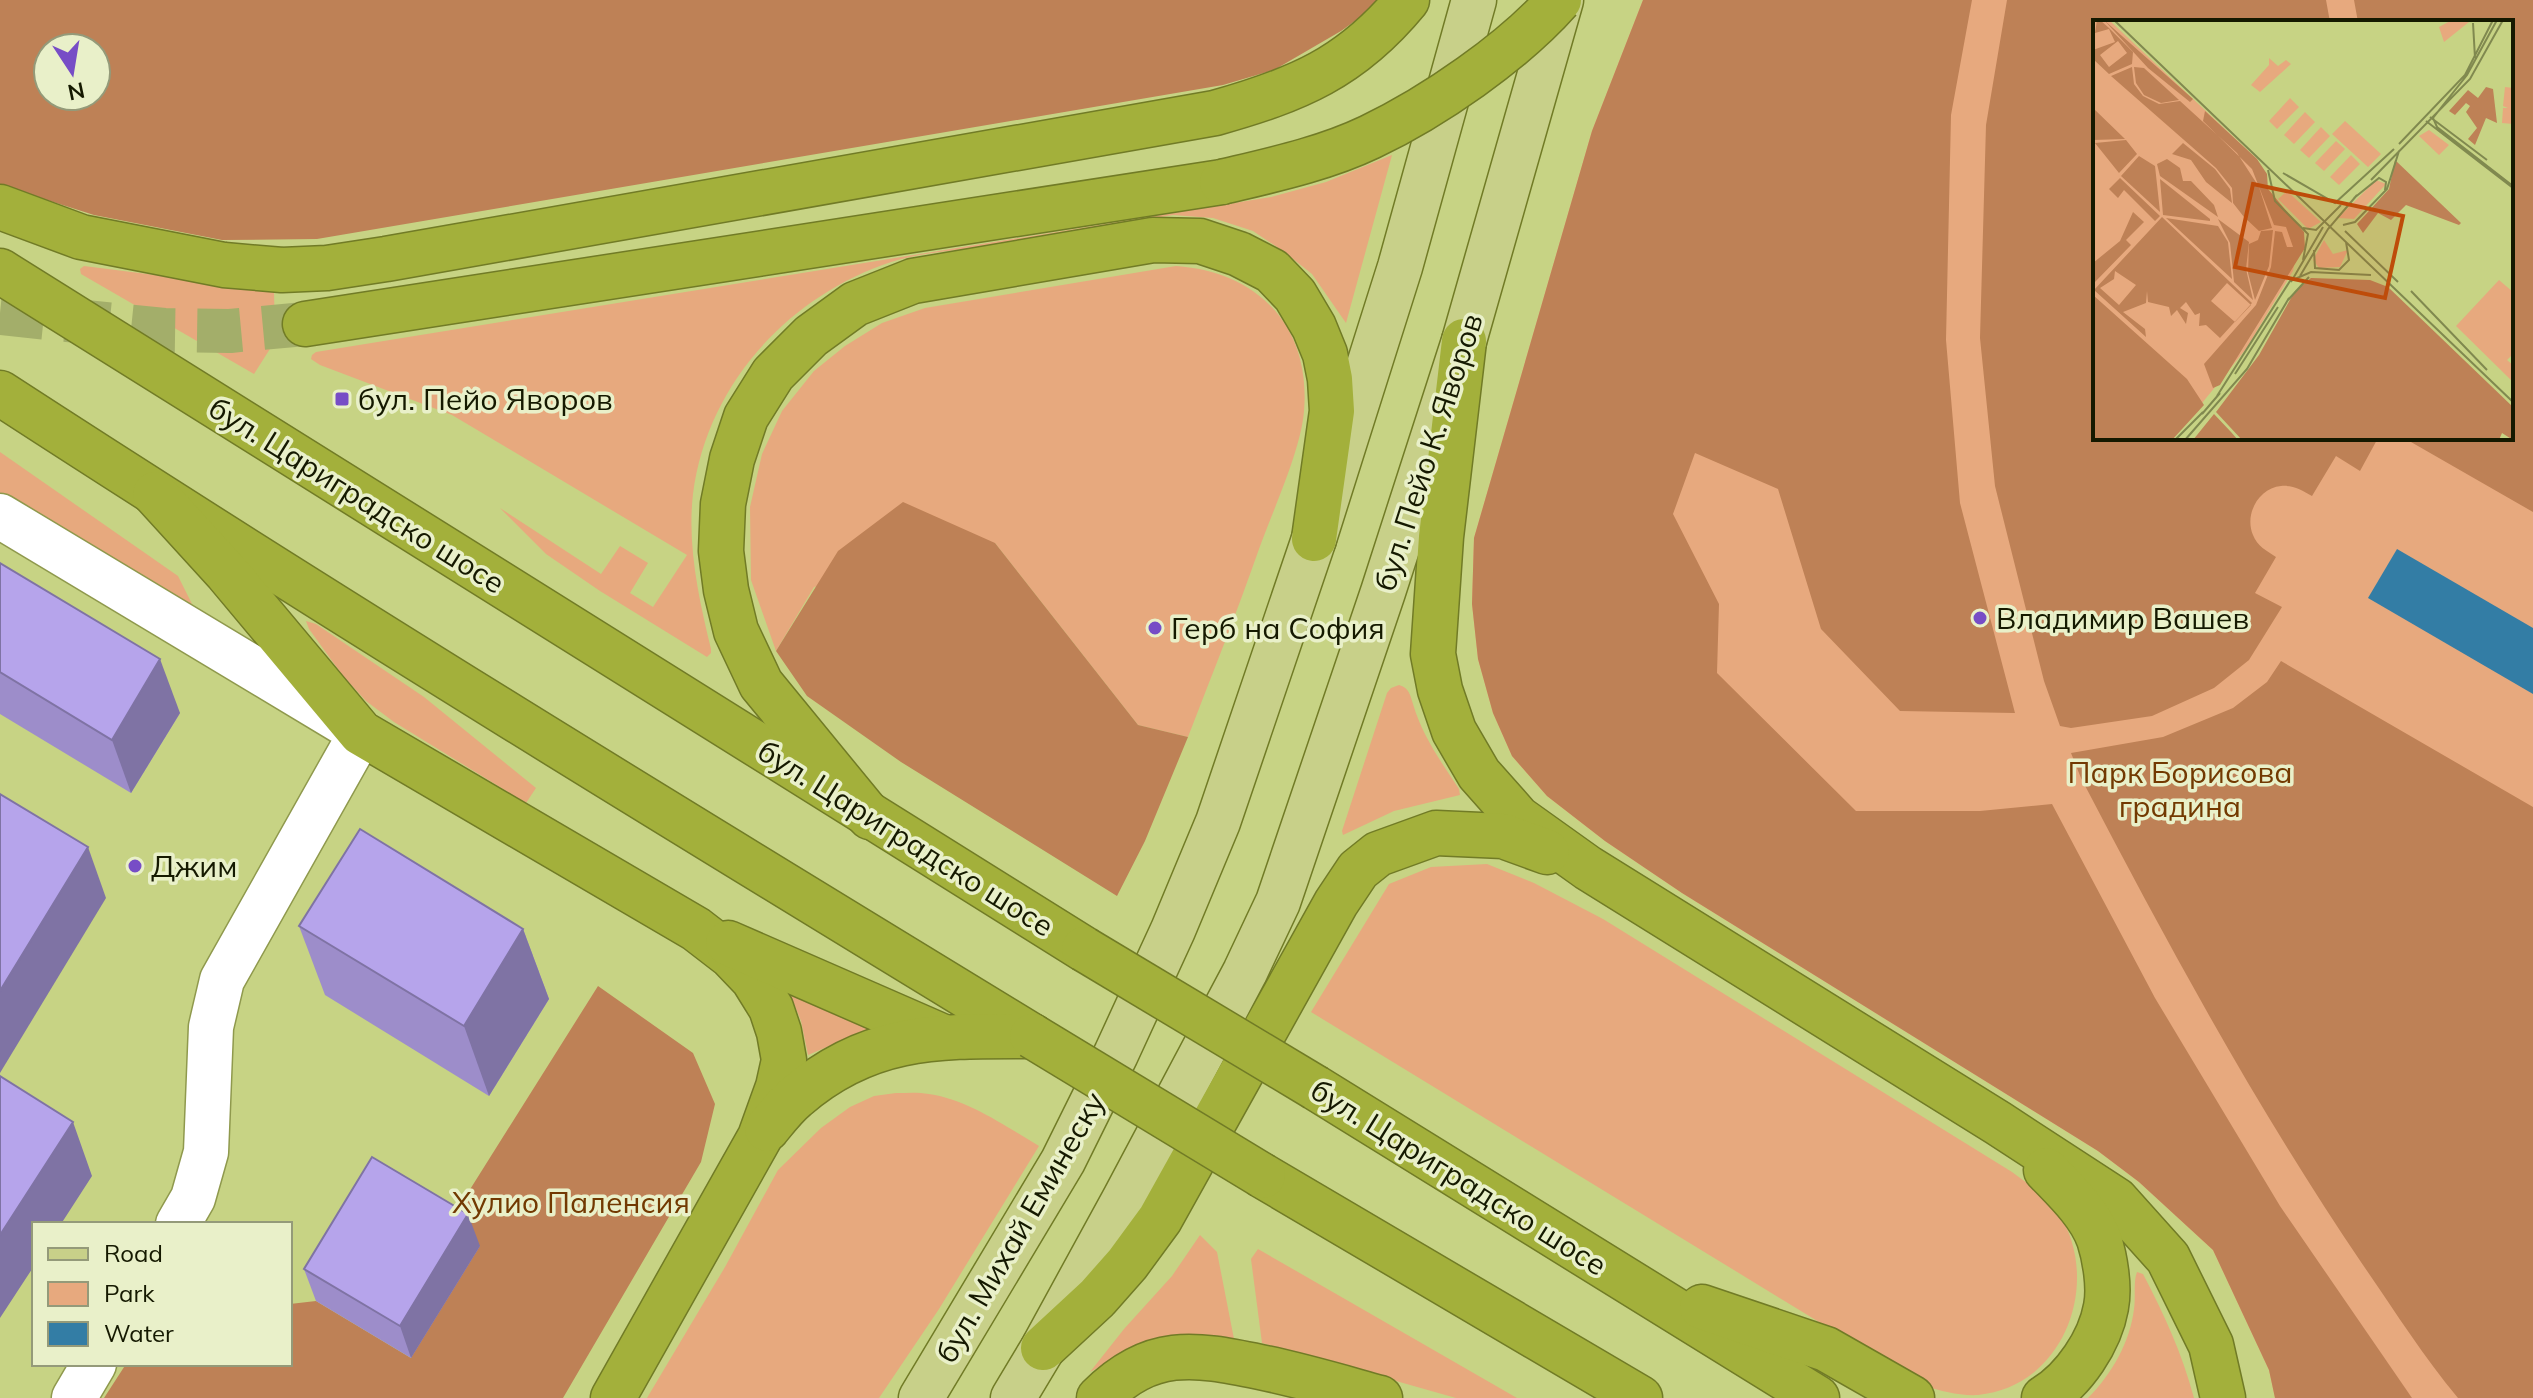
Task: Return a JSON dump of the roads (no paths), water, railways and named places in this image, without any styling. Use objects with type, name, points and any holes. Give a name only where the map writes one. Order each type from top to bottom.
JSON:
[{"type":"highway","points":[[0,207],[81,237],[224,265],[282,270],[327,268],[1215,113],[1286,92],[1321,76],[1377,32],[1407,0]]},
{"type":"highway","points":[[305,324],[1222,182],[1299,163],[1369,138],[1429,104],[1501,54],[1560,0]]},
{"type":"highway","points":[[870,817],[761,684],[736,631],[721,551],[723,504],[732,459],[746,417],[773,374],[811,336],[855,304],[913,281],[1153,240],[1200,241],[1239,254],[1272,271],[1295,295],[1314,327],[1325,354],[1332,411],[1314,539]]},
{"type":"highway","name":"бул. Цариградско шосе","points":[[0,271],[870,817],[1817,1398]]},
{"type":"highway","points":[[1464,341],[1441,537],[1433,654],[1440,690],[1454,731],[1479,774],[1518,818],[1588,868],[2116,1200],[2168,1258],[2211,1345],[2223,1398]]},
{"type":"highway","points":[[0,393],[155,494],[642,799],[1263,1176],[1640,1398]]},
{"type":"highway","points":[[155,494],[227,573],[361,733],[696,929],[941,1036]]},
{"type":"highway","points":[[1043,1348],[1097,1298],[1160,1219],[1336,903],[1358,870],[1378,854],[1436,833],[1503,836],[1588,868]]},
{"type":"highway","points":[[613,1398],[760,1137],[784,1060],[771,1008],[753,979],[731,956],[696,929]]},
{"type":"highway","points":[[760,1137],[794,1098],[848,1061],[889,1045],[941,1036],[1032,1036]]},
{"type":"highway","points":[[1998,1123],[2074,1199],[2098,1238],[2106,1275],[2106,1307],[2095,1337],[2079,1366],[2044,1398]]},
{"type":"highway","points":[[1626,1282],[1826,1349],[1912,1398]]},
{"type":"highway","points":[[1099,1398],[1122,1377],[1141,1366],[1200,1355],[1290,1373],[1380,1398]]},
{"type":"main road","points":[[1314,539],[1400,267],[1474,0]]},
{"type":"main road","name":"бул. Пейо К. Яворов","points":[[1043,1348],[1245,972],[1278,902],[1464,341],[1560,0]]},
{"type":"main road","name":"бул. Михай Еминеску","points":[[921,1398],[1038,1205],[1116,1054],[1173,930],[1218,822],[1314,539]]},
{"type":"main road","points":[[1013,1398],[1043,1348]]},
{"type":"street","points":[[0,516],[361,733],[222,980],[211,1027],[206,1152],[193,1198],[179,1222]]},
{"type":"street","points":[[74,1398],[93,1366]]},
{"type":"water","points":[[2397,549],[2533,628],[2533,694],[2368,598]]},
{"type":"tunnel","points":[[0,313],[164,330],[230,331],[305,324]]},
{"type":"place","name":"бул. Пейо Яворов","points":[[342,399]]},
{"type":"place","name":"Владимир Вашев","points":[[1980,618]]},
{"type":"place","name":"Герб на София","points":[[1155,628]]},
{"type":"place","name":"Джим","points":[[135,866]]},
{"type":"park label","name":"Парк Борисова градина","points":[[2180,789]]},
{"type":"park label","name":"Хулио Паленсия","points":[[571,1202]]}]
